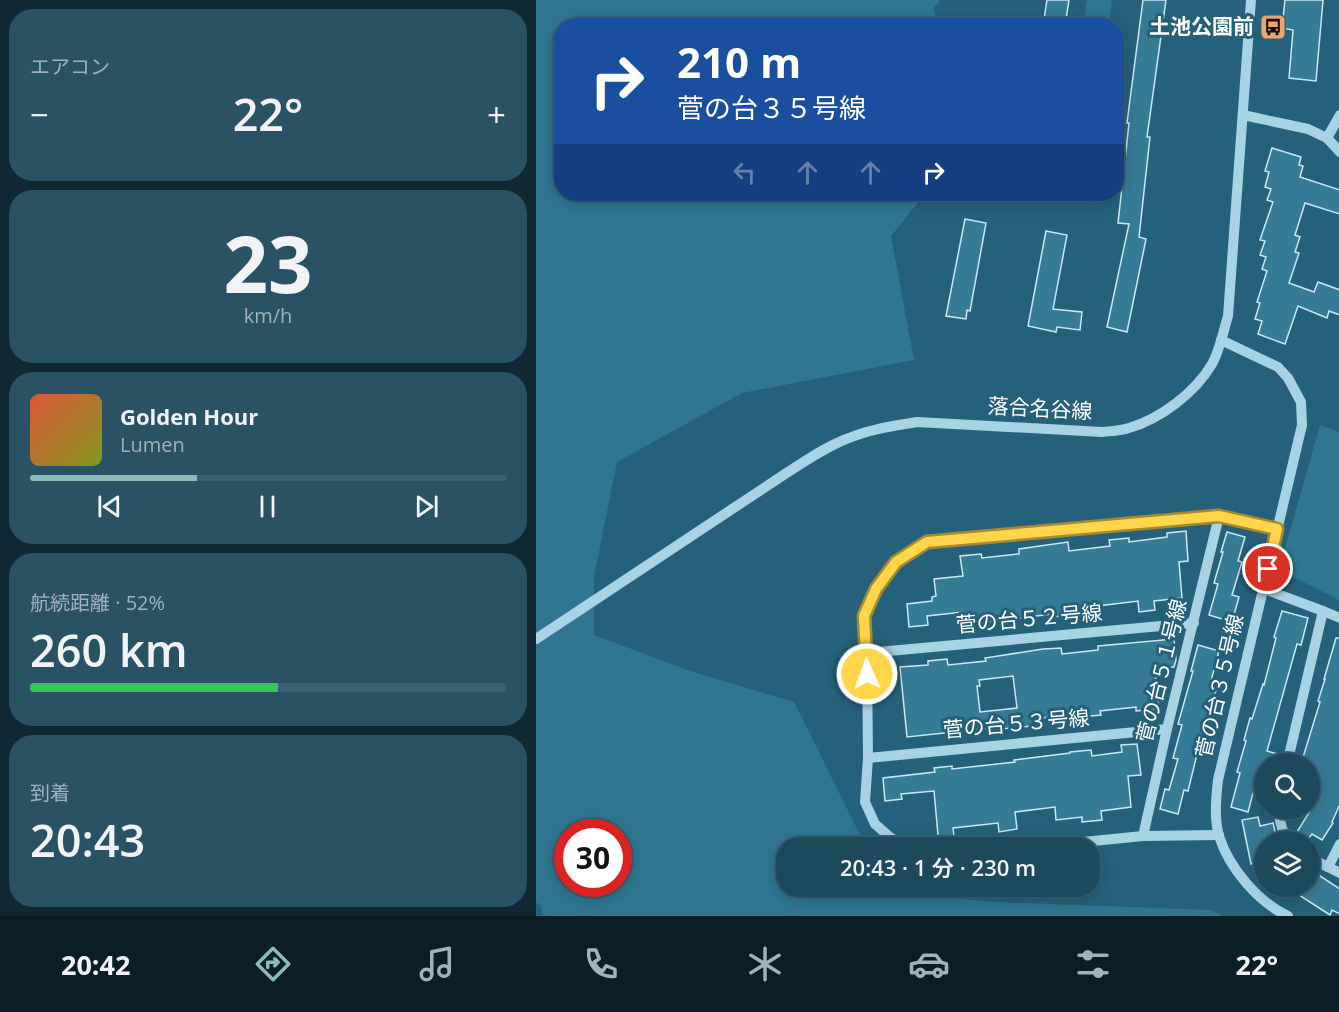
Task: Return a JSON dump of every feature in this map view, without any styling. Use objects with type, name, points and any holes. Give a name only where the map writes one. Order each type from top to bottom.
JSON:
[{"type":"street","name":"落合名谷線","points":[[536,639],[788,472],[849,437],[889,426],[917,422],[1102,432],[1127,429],[1148,421],[1181,400],[1205,375],[1212,363],[1221,340],[1229,308],[1251,0]]},
{"type":"street","points":[[1243,115],[1308,129],[1326,138],[1340,152]]},
{"type":"street","points":[[1326,138],[1340,115]]},
{"type":"street","name":"菅の台３５号線","points":[[1221,340],[1278,367],[1288,378],[1301,402],[1302,424],[1218,780],[1215,805],[1219,835],[1239,873],[1260,898],[1288,916]]},
{"type":"street","points":[[890,837],[875,824],[865,802],[868,758],[867,653],[864,616],[876,589],[896,562],[927,542],[1219,516],[1277,529]]},
{"type":"street","name":"菅の台５１号線","points":[[1143,836],[1219,516]]},
{"type":"street","points":[[1264,589],[1340,618]]},
{"type":"street","points":[[1290,753],[1323,610]]},
{"type":"street","name":"菅の台５２号線","points":[[867,653],[1194,622]]},
{"type":"street","name":"菅の台５３号線","points":[[868,758],[1168,729]]},
{"type":"street","points":[[1100,840],[1143,836],[1219,835]]},
{"type":"street","points":[[1328,867],[1340,844]]},
{"type":"street","points":[[1320,863],[1340,873]]},
{"type":"shaded area","points":[[536,0],[940,0],[934,8],[936,18],[554,18],[554,201],[919,201],[891,236],[914,360],[742,393],[617,462],[594,577],[594,635],[693,672],[794,702],[861,837],[776,837],[776,897],[942,897],[994,902],[1211,910],[1223,916],[543,916],[540,904],[536,903]]},
{"type":"shaded area","points":[[1087,0],[1112,0],[1110,18],[1084,18]]},
{"type":"shaded area","points":[[1320,425],[1339,432],[1339,600],[1279,570]]},
{"type":"building","points":[[1047,0],[1069,0],[1066,18],[1044,18]]},
{"type":"building","points":[[1143,0],[1166,0],[1147,137],[1150,137],[1139,237],[1146,239],[1127,332],[1107,327],[1129,224],[1118,223],[1120,201],[1124,201],[1124,168],[1129,123],[1127,123]]},
{"type":"building","points":[[1285,0],[1323,0],[1316,81],[1289,78],[1293,30],[1282,28]]},
{"type":"building","points":[[1272,148],[1301,157],[1299,165],[1303,166],[1300,177],[1340,190],[1340,214],[1305,203],[1295,235],[1300,237],[1295,252],[1299,253],[1289,283],[1314,292],[1318,282],[1340,290],[1340,315],[1329,311],[1327,318],[1298,306],[1285,344],[1258,334],[1262,321],[1255,319],[1260,303],[1257,302],[1267,271],[1262,269],[1266,257],[1260,255],[1265,241],[1260,240],[1273,202],[1267,200],[1271,189],[1265,187],[1269,172],[1265,171]]},
{"type":"building","points":[[965,219],[986,223],[970,311],[967,310],[966,319],[946,316]]},
{"type":"building","points":[[1046,231],[1067,235],[1053,309],[1082,312],[1080,330],[1057,327],[1056,332],[1028,326]]},
{"type":"building","points":[[1186,531],[1188,561],[1179,562],[1182,598],[1154,601],[1155,610],[1139,612],[1138,601],[1098,606],[1099,609],[1071,612],[1071,615],[1052,617],[1052,614],[964,625],[963,612],[927,616],[928,625],[909,627],[907,604],[932,601],[932,597],[936,596],[934,579],[963,576],[960,556],[981,554],[982,558],[1019,554],[1019,549],[1068,542],[1069,551],[1110,546],[1109,540],[1129,538],[1129,542],[1167,537],[1167,533]]},
{"type":"building","points":[[1227,532],[1245,537],[1238,561],[1242,562],[1232,595],[1239,597],[1232,622],[1209,615],[1218,584],[1214,583]]},
{"type":"building","points":[[1282,611],[1308,618],[1301,645],[1297,644],[1267,751],[1274,753],[1254,753],[1254,789],[1248,812],[1231,807],[1240,773],[1237,772],[1246,741],[1244,740],[1250,718],[1252,719],[1264,685],[1276,638],[1274,637]]},
{"type":"building","points":[[1336,638],[1340,638],[1340,804],[1333,823],[1322,840],[1320,831],[1298,831],[1305,819],[1320,819],[1320,753],[1304,753],[1320,702],[1318,701]]},
{"type":"building","points":[[1174,639],[1176,660],[1174,667],[1155,669],[1159,709],[1136,711],[1136,707],[1100,711],[1101,715],[1080,717],[1080,714],[1042,718],[1043,725],[907,737],[900,667],[928,665],[928,661],[947,659],[948,665],[986,661],[985,658],[1043,649],[1061,648],[1062,654],[1098,650],[1098,646]],"holes":[[[1013,676],[1017,708],[980,712],[977,686],[980,686],[979,680]]]},
{"type":"building","points":[[1198,645],[1219,651],[1211,681],[1218,683],[1205,731],[1203,730],[1188,791],[1184,790],[1178,814],[1160,809],[1165,789],[1169,790],[1178,759],[1173,758],[1182,725],[1178,724]]},
{"type":"building","points":[[1137,744],[1141,775],[1128,776],[1131,807],[1101,811],[1102,820],[1082,822],[1082,817],[1056,820],[1055,807],[1015,812],[1017,829],[999,832],[998,823],[953,828],[954,837],[938,837],[934,791],[901,794],[902,799],[885,801],[883,778],[935,772],[934,768],[952,766],[952,769],[1015,762],[1014,760],[1070,752],[1091,750],[1092,756],[1122,752],[1121,745]]},
{"type":"building","points":[[1258,819],[1260,826],[1273,823],[1275,831],[1254,831],[1254,862],[1251,864],[1242,820]]},
{"type":"building","points":[[1320,876],[1340,889],[1340,914],[1332,910],[1330,915],[1302,897],[1320,897]]},
{"type":"place","name":"土池公園前","points":[[1273,27]]},
{"type":"route","points":[[867,674],[864,616],[876,589],[896,562],[927,542],[1219,516],[1277,529],[1268,569]]}]
